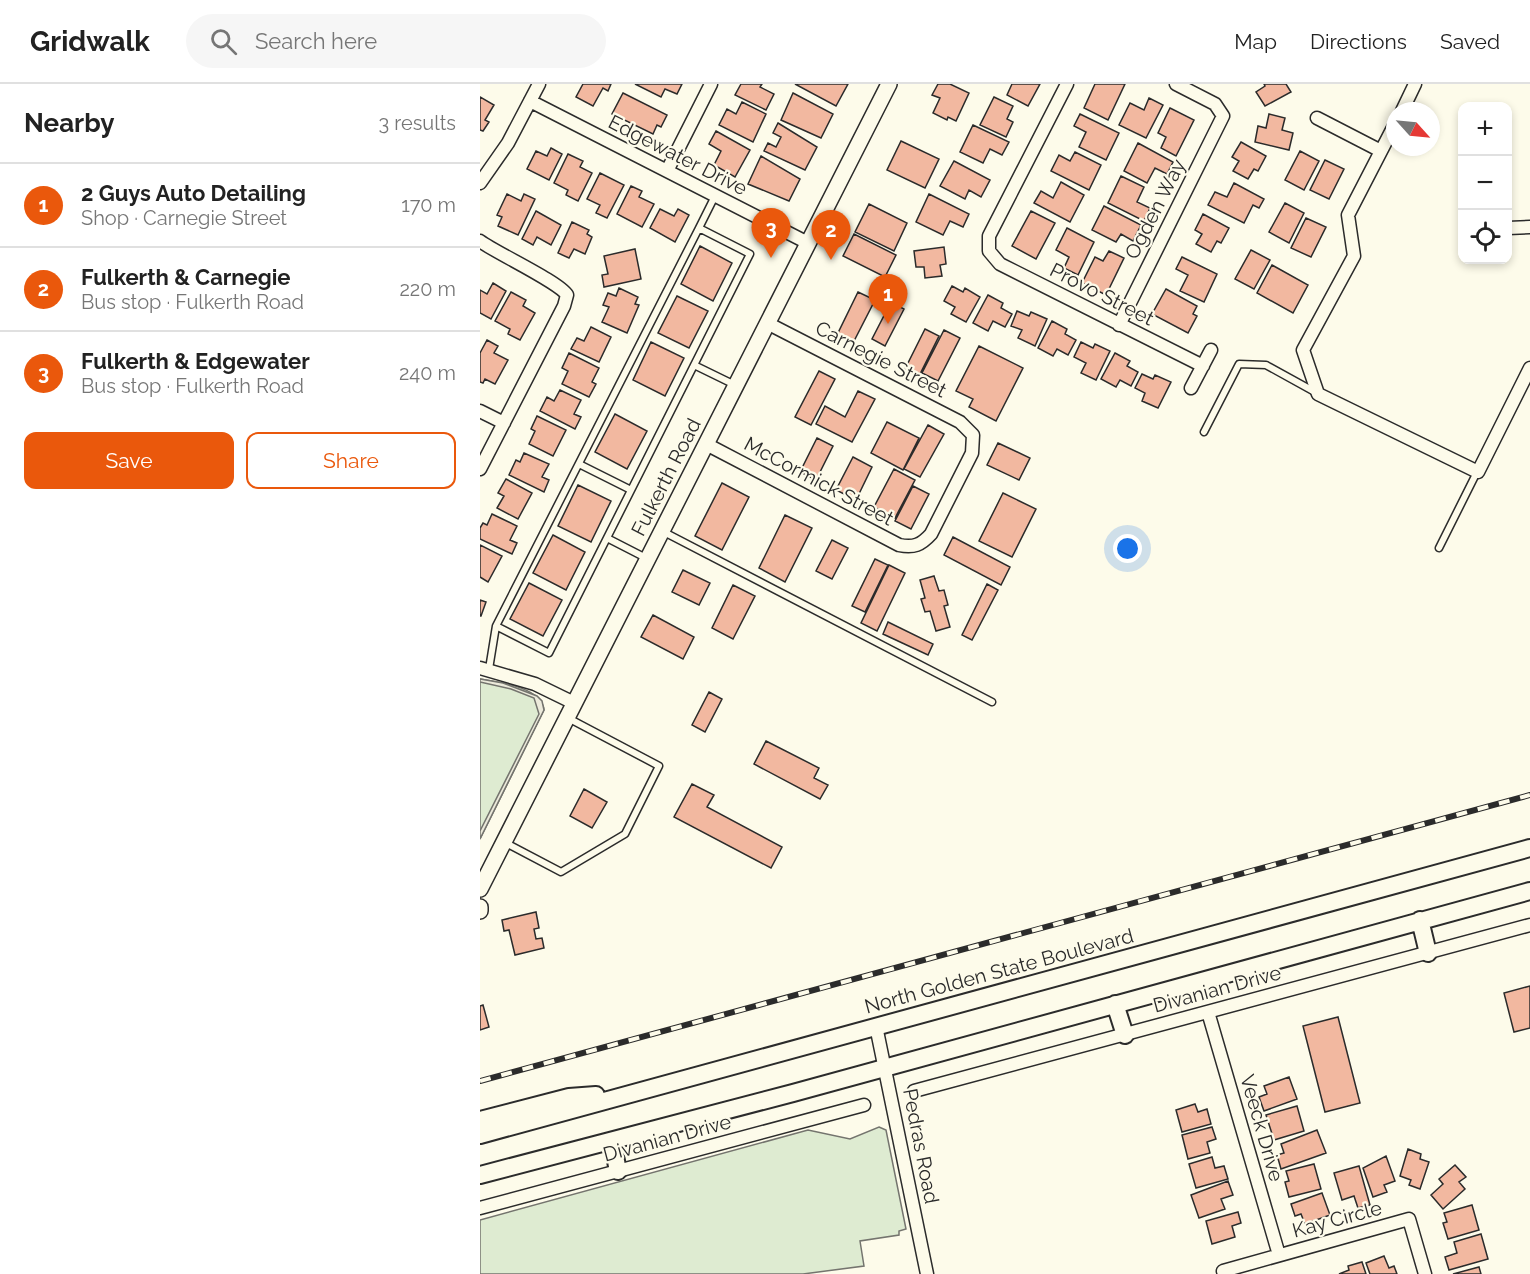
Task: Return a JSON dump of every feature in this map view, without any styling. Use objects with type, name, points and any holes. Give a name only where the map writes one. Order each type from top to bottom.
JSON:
[{"type":"main road","name":"North Golden State Boulevard","points":[[480,1135],[1530,848]]},
{"type":"main road","points":[[480,1175],[885,1068],[1530,891]]},
{"type":"main road","points":[[1420,920],[1428,953]]},
{"type":"main road","points":[[1115,1004],[1125,1035]]},
{"type":"main road","points":[[480,1120],[569,1097],[633,1092]]},
{"type":"main road","points":[[612,1141],[618,1171]]},
{"type":"street","points":[[480,183],[508,143],[539,84]]},
{"type":"street","points":[[667,171],[711,84]]},
{"type":"street","name":"Fulkerth Road","points":[[480,889],[889,84]]},
{"type":"street","name":"Provo Street","points":[[1066,84],[989,236],[989,251],[1000,264],[1203,366]]},
{"type":"street","name":"Ogden Way","points":[[1119,324],[1221,121],[1222,111],[1215,104],[1176,84]]},
{"type":"street","points":[[1407,102],[1416,84]]},
{"type":"street","name":"Edgewater Drive","points":[[530,101],[808,243]]},
{"type":"street","points":[[1317,118],[1381,151]]},
{"type":"street","points":[[1386,141],[1348,216],[1354,256],[1303,350],[1318,394],[1478,472],[1530,368]]},
{"type":"street","points":[[1512,228],[1530,227]]},
{"type":"street","points":[[480,241],[507,259],[559,286],[567,295],[564,306],[480,469]]},
{"type":"street","name":"Carnegie Street","points":[[767,323],[960,422],[973,435],[972,453],[931,534],[917,546]]},
{"type":"street","points":[[1191,388],[1211,350]]},
{"type":"street","points":[[480,411],[504,423]]},
{"type":"street","name":"McCormick Street","points":[[706,444],[899,545],[917,546]]},
{"type":"street","points":[[485,669],[535,684],[571,710]]},
{"type":"street","name":"Divanian Drive","points":[[914,1091],[1530,926]]},
{"type":"street","name":"Veeck Drive","points":[[1208,1012],[1279,1255]]},
{"type":"street","name":"Pedras Road","points":[[876,1026],[927,1274]]},
{"type":"street","name":"Divanian Drive","points":[[480,1208],[864,1105]]},
{"type":"street","name":"Kay Circle","points":[[1224,1274],[1223,1271],[1409,1219],[1425,1274]]},
{"type":"lane","points":[[485,669],[496,626],[715,196]]},
{"type":"lane","points":[[496,626],[549,653],[750,254],[699,228]]},
{"type":"lane","points":[[1204,432],[1239,364],[1266,365],[1318,394]]},
{"type":"lane","points":[[694,365],[736,385]]},
{"type":"lane","points":[[579,464],[631,490]]},
{"type":"lane","points":[[1438,548],[1478,472]]},
{"type":"lane","points":[[662,531],[992,702]]},
{"type":"lane","points":[[607,538],[648,559]]},
{"type":"lane","points":[[504,842],[561,872],[625,834],[659,766],[571,710]]},
{"type":"green space","points":[[480,679],[508,684],[528,691],[536,696],[544,710],[480,839]]},
{"type":"green space","points":[[879,1127],[886,1130],[906,1229],[899,1231],[899,1235],[860,1241],[864,1266],[803,1274],[480,1274],[480,1220],[808,1130],[850,1139]]},
{"type":"shaded area","points":[[480,679],[503,683],[537,696],[542,701],[544,710],[480,839],[480,831],[539,714],[534,698],[511,689],[480,682]]},
{"type":"building","points":[[583,84],[611,84],[608,91],[603,88],[593,106],[576,97]]},
{"type":"building","points":[[635,84],[682,84],[677,94],[665,89],[661,97]]},
{"type":"building","points":[[741,84],[762,84],[760,87],[774,94],[766,110],[735,95]]},
{"type":"building","points":[[795,84],[848,84],[836,106]]},
{"type":"building","points":[[938,84],[950,84],[969,93],[956,121],[948,117],[947,120],[933,113],[940,98],[932,95]]},
{"type":"building","points":[[1012,84],[1040,84],[1028,106],[1007,95]]},
{"type":"building","points":[[1095,84],[1125,84],[1108,120],[1084,108]]},
{"type":"building","points":[[1264,84],[1286,84],[1291,92],[1265,106],[1256,92],[1265,86]]},
{"type":"building","points":[[623,93],[667,115],[661,127],[657,125],[653,134],[612,114]]},
{"type":"building","points":[[793,93],[833,114],[821,138],[781,120]]},
{"type":"building","points":[[480,97],[494,105],[485,120],[489,122],[483,131],[480,130]]},
{"type":"building","points":[[994,97],[1013,106],[1007,119],[1013,122],[1006,137],[980,125]]},
{"type":"building","points":[[1149,98],[1163,105],[1146,138],[1119,125],[1130,103],[1144,110]]},
{"type":"building","points":[[742,102],[766,114],[753,142],[719,125],[727,109],[736,114]]},
{"type":"building","points":[[1170,108],[1194,120],[1176,156],[1161,148],[1166,137],[1158,133]]},
{"type":"building","points":[[1080,114],[1119,133],[1106,160],[1079,147],[1086,132],[1074,126]]},
{"type":"building","points":[[1269,114],[1285,118],[1282,130],[1293,133],[1289,150],[1255,142],[1258,126],[1266,128]]},
{"type":"building","points":[[778,123],[817,147],[805,170],[764,151],[768,143],[776,147],[781,137],[773,133]]},
{"type":"building","points":[[973,125],[1009,142],[1002,155],[990,149],[983,163],[960,152]]},
{"type":"building","points":[[716,131],[750,150],[735,177],[714,165],[721,151],[709,144]]},
{"type":"building","points":[[901,141],[939,159],[925,188],[887,170]]},
{"type":"building","points":[[1241,142],[1266,156],[1258,171],[1254,169],[1248,179],[1233,171],[1239,161],[1232,157]]},
{"type":"building","points":[[1138,143],[1173,162],[1167,174],[1155,168],[1147,183],[1124,171]]},
{"type":"building","points":[[551,148],[562,154],[549,180],[527,169],[536,151],[547,156]]},
{"type":"building","points":[[1300,151],[1319,161],[1304,190],[1285,180]]},
{"type":"building","points":[[1075,152],[1101,165],[1089,190],[1051,171],[1059,155],[1070,161]]},
{"type":"building","points":[[568,154],[583,161],[580,167],[592,173],[578,201],[566,195],[568,190],[554,183]]},
{"type":"building","points":[[761,156],[800,179],[789,201],[748,184]]},
{"type":"building","points":[[1325,160],[1344,169],[1329,199],[1310,190]]},
{"type":"building","points":[[954,161],[990,180],[981,197],[969,190],[965,199],[940,186]]},
{"type":"building","points":[[600,173],[624,185],[607,218],[596,213],[600,205],[587,199]]},
{"type":"building","points":[[1121,176],[1144,187],[1137,202],[1150,208],[1144,221],[1108,203]]},
{"type":"building","points":[[1061,182],[1084,195],[1070,222],[1034,203],[1041,191],[1053,198]]},
{"type":"building","points":[[1234,183],[1264,199],[1259,208],[1253,205],[1244,223],[1208,205],[1215,192],[1227,197]]},
{"type":"building","points":[[631,186],[642,191],[639,197],[654,204],[642,227],[617,214]]},
{"type":"building","points":[[507,194],[521,201],[524,194],[535,199],[518,235],[498,226],[502,217],[497,215]]},
{"type":"building","points":[[929,194],[969,214],[963,227],[950,221],[943,235],[916,222]]},
{"type":"building","points":[[1285,203],[1304,213],[1289,243],[1269,232]]},
{"type":"building","points":[[869,204],[907,223],[894,251],[855,232]]},
{"type":"building","points":[[1104,206],[1141,225],[1133,241],[1121,234],[1116,242],[1092,230]]},
{"type":"building","points":[[660,209],[674,216],[678,209],[689,215],[675,242],[650,228]]},
{"type":"building","points":[[536,211],[561,225],[551,245],[537,237],[533,245],[522,239]]},
{"type":"building","points":[[1031,211],[1055,223],[1036,259],[1012,246]]},
{"type":"building","points":[[1203,214],[1229,228],[1221,243],[1217,241],[1211,252],[1196,244],[1202,234],[1195,230]]},
{"type":"building","points":[[1306,218],[1326,227],[1311,257],[1291,248]]},
{"type":"building","points":[[572,222],[589,230],[587,234],[592,237],[585,254],[574,249],[569,258],[558,253]]},
{"type":"building","points":[[1067,228],[1094,242],[1078,275],[1064,268],[1069,257],[1056,250]]},
{"type":"building","points":[[854,234],[896,255],[885,277],[843,256]]},
{"type":"building","points":[[700,246],[732,263],[713,301],[681,284]]},
{"type":"building","points":[[944,247],[946,264],[940,265],[942,276],[925,278],[924,267],[916,267],[914,251]]},
{"type":"building","points":[[635,249],[641,279],[604,287],[602,275],[608,274],[604,256]]},
{"type":"building","points":[[1251,250],[1270,260],[1254,289],[1235,279]]},
{"type":"building","points":[[1109,251],[1124,258],[1106,295],[1082,283],[1095,257],[1103,261]]},
{"type":"building","points":[[1182,257],[1217,274],[1204,302],[1180,291],[1188,275],[1176,269]]},
{"type":"building","points":[[1272,265],[1308,285],[1293,313],[1257,293]]},
{"type":"building","points":[[493,283],[506,291],[491,319],[480,313],[480,290],[487,294]]},
{"type":"building","points":[[952,286],[963,292],[965,288],[980,297],[966,322],[951,314],[955,307],[944,301]]},
{"type":"building","points":[[619,288],[638,297],[635,304],[639,305],[627,333],[602,322],[609,307],[603,305],[608,293],[616,296]]},
{"type":"building","points":[[1166,289],[1197,306],[1193,314],[1197,316],[1188,333],[1152,314]]},
{"type":"building","points":[[511,292],[526,300],[523,306],[535,313],[520,340],[508,334],[510,329],[495,321]]},
{"type":"building","points":[[858,292],[875,300],[853,343],[837,335]]},
{"type":"building","points":[[988,295],[1003,303],[1001,308],[1012,314],[1005,327],[993,321],[988,331],[973,323]]},
{"type":"building","points":[[677,296],[708,311],[689,348],[658,333]]},
{"type":"building","points":[[891,302],[904,309],[885,346],[872,339]]},
{"type":"building","points":[[1017,311],[1029,316],[1031,312],[1047,319],[1035,346],[1018,338],[1022,330],[1011,326]]},
{"type":"building","points":[[1052,321],[1067,329],[1065,334],[1076,340],[1068,355],[1057,349],[1053,356],[1038,348]]},
{"type":"building","points":[[591,327],[611,337],[599,362],[571,349],[577,338],[584,341]]},
{"type":"building","points":[[925,329],[939,336],[919,376],[905,369]]},
{"type":"building","points":[[944,330],[960,338],[938,381],[922,373]]},
{"type":"building","points":[[487,340],[498,346],[494,353],[508,360],[495,384],[485,379],[483,383],[480,382],[480,353]]},
{"type":"building","points":[[651,342],[684,358],[665,396],[633,380]]},
{"type":"building","points":[[1081,342],[1093,348],[1095,344],[1110,351],[1096,380],[1081,373],[1086,363],[1074,357]]},
{"type":"building","points":[[979,346],[1023,368],[996,421],[969,407],[973,399],[956,391]]},
{"type":"building","points":[[569,353],[599,368],[592,382],[596,384],[589,397],[562,384],[568,371],[562,368]]},
{"type":"building","points":[[1115,353],[1130,361],[1127,366],[1138,372],[1131,386],[1120,380],[1116,387],[1101,379]]},
{"type":"building","points":[[819,371],[835,379],[811,425],[795,417]]},
{"type":"building","points":[[1142,374],[1153,379],[1155,375],[1171,382],[1158,408],[1142,401],[1145,393],[1135,388]]},
{"type":"building","points":[[560,390],[581,400],[574,414],[581,417],[575,429],[540,411],[547,397],[554,401]]},
{"type":"building","points":[[858,391],[875,399],[852,442],[816,424],[825,406],[845,417]]},
{"type":"building","points":[[615,414],[647,431],[627,469],[595,452]]},
{"type":"building","points":[[537,416],[566,430],[553,456],[529,444],[535,431],[531,429]]},
{"type":"building","points":[[887,422],[919,438],[903,470],[871,453]]},
{"type":"building","points":[[928,425],[944,434],[920,477],[904,469]]},
{"type":"building","points":[[817,438],[833,446],[816,480],[800,472]]},
{"type":"building","points":[[998,443],[1030,458],[1019,480],[987,465]]},
{"type":"building","points":[[524,453],[549,464],[542,477],[549,480],[544,492],[509,475],[516,460],[520,462]]},
{"type":"building","points":[[853,457],[872,467],[856,500],[836,490]]},
{"type":"building","points":[[894,469],[915,480],[895,518],[874,507]]},
{"type":"building","points":[[506,479],[532,493],[518,519],[497,508],[504,496],[498,493]]},
{"type":"building","points":[[722,483],[749,497],[722,550],[695,536]]},
{"type":"building","points":[[578,485],[611,501],[591,542],[558,526]]},
{"type":"building","points":[[913,486],[929,494],[911,529],[895,521]]},
{"type":"building","points":[[1003,493],[1036,509],[1012,557],[979,541]]},
{"type":"building","points":[[492,514],[517,526],[510,540],[517,543],[512,554],[480,539],[480,528],[483,523],[487,525]]},
{"type":"building","points":[[785,515],[812,528],[785,582],[759,568]]},
{"type":"building","points":[[553,535],[585,552],[566,590],[533,573]]},
{"type":"building","points":[[953,537],[1010,567],[1001,585],[944,555]]},
{"type":"building","points":[[832,540],[848,548],[832,579],[816,571]]},
{"type":"building","points":[[480,545],[502,556],[488,582],[480,577]]},
{"type":"building","points":[[875,559],[888,565],[865,612],[852,606]]},
{"type":"building","points":[[889,565],[905,573],[877,631],[861,623]]},
{"type":"building","points":[[683,570],[710,583],[699,605],[672,592]]},
{"type":"building","points":[[934,576],[939,591],[944,590],[948,605],[944,606],[950,627],[936,631],[930,611],[925,612],[921,599],[925,598],[920,580]]},
{"type":"building","points":[[529,583],[562,600],[543,636],[510,619]]},
{"type":"building","points":[[987,584],[998,590],[972,640],[962,635]]},
{"type":"building","points":[[733,585],[755,596],[733,639],[712,628]]},
{"type":"building","points":[[480,600],[486,602],[481,616],[480,616]]},
{"type":"building","points":[[653,615],[694,637],[683,659],[641,637]]},
{"type":"building","points":[[888,622],[933,644],[928,655],[883,634]]},
{"type":"building","points":[[709,692],[722,699],[705,732],[692,725]]},
{"type":"building","points":[[766,741],[819,768],[814,778],[828,785],[820,799],[754,764]]},
{"type":"building","points":[[692,784],[714,795],[707,807],[782,847],[771,868],[674,817]]},
{"type":"building","points":[[584,789],[607,802],[592,828],[570,816]]},
{"type":"building","points":[[536,912],[539,928],[534,929],[536,939],[542,938],[544,948],[515,955],[509,930],[504,931],[502,920]]},
{"type":"building","points":[[1530,986],[1530,1028],[1514,1032],[1504,993]]},
{"type":"building","points":[[483,1005],[489,1027],[480,1030],[480,1006]]},
{"type":"building","points":[[1338,1017],[1360,1103],[1325,1112],[1303,1026]]},
{"type":"building","points":[[1289,1077],[1297,1099],[1264,1111],[1259,1097],[1267,1094],[1264,1086]]},
{"type":"building","points":[[1195,1104],[1198,1112],[1207,1109],[1211,1124],[1182,1132],[1176,1110]]},
{"type":"building","points":[[1297,1106],[1304,1131],[1274,1140],[1266,1115]]},
{"type":"building","points":[[1212,1127],[1216,1139],[1207,1142],[1210,1153],[1188,1159],[1182,1135]]},
{"type":"building","points":[[1317,1130],[1326,1153],[1281,1169],[1277,1155],[1284,1153],[1281,1144]]},
{"type":"building","points":[[1408,1149],[1421,1154],[1420,1159],[1429,1162],[1420,1189],[1409,1185],[1411,1180],[1400,1176]]},
{"type":"building","points":[[1386,1156],[1395,1181],[1384,1185],[1387,1192],[1373,1197],[1363,1168]]},
{"type":"building","points":[[1212,1157],[1215,1168],[1224,1166],[1228,1179],[1196,1188],[1189,1164]]},
{"type":"building","points":[[1314,1164],[1321,1189],[1289,1197],[1285,1182],[1289,1181],[1286,1171]]},
{"type":"building","points":[[1455,1165],[1466,1177],[1459,1182],[1465,1189],[1443,1209],[1431,1195],[1443,1184],[1439,1179]]},
{"type":"building","points":[[1359,1166],[1370,1205],[1358,1208],[1354,1196],[1342,1200],[1334,1173]]},
{"type":"building","points":[[1228,1181],[1233,1195],[1221,1199],[1225,1209],[1199,1218],[1191,1195]]},
{"type":"building","points":[[1322,1193],[1330,1215],[1305,1224],[1301,1214],[1295,1216],[1291,1204]]},
{"type":"building","points":[[1472,1205],[1479,1230],[1448,1239],[1443,1223],[1447,1222],[1444,1213]]},
{"type":"building","points":[[1238,1212],[1241,1223],[1232,1226],[1235,1237],[1212,1244],[1206,1221]]},
{"type":"building","points":[[1481,1234],[1488,1259],[1449,1270],[1445,1257],[1457,1253],[1454,1242]]},
{"type":"building","points":[[1384,1256],[1389,1268],[1394,1266],[1397,1274],[1370,1274],[1366,1263]]},
{"type":"building","points":[[1362,1262],[1366,1274],[1339,1274],[1349,1270],[1348,1266]]},
{"type":"building","points":[[1479,1267],[1481,1274],[1453,1274]]},
{"type":"railway","points":[[480,1081],[1530,795]]},
{"type":"place","name":"Fulkerth & Edgewater","points":[[771,258]]},
{"type":"place","name":"Fulkerth & Carnegie","points":[[831,260]]},
{"type":"place","name":"2 Guys Auto Detailing","points":[[888,324]]}]
